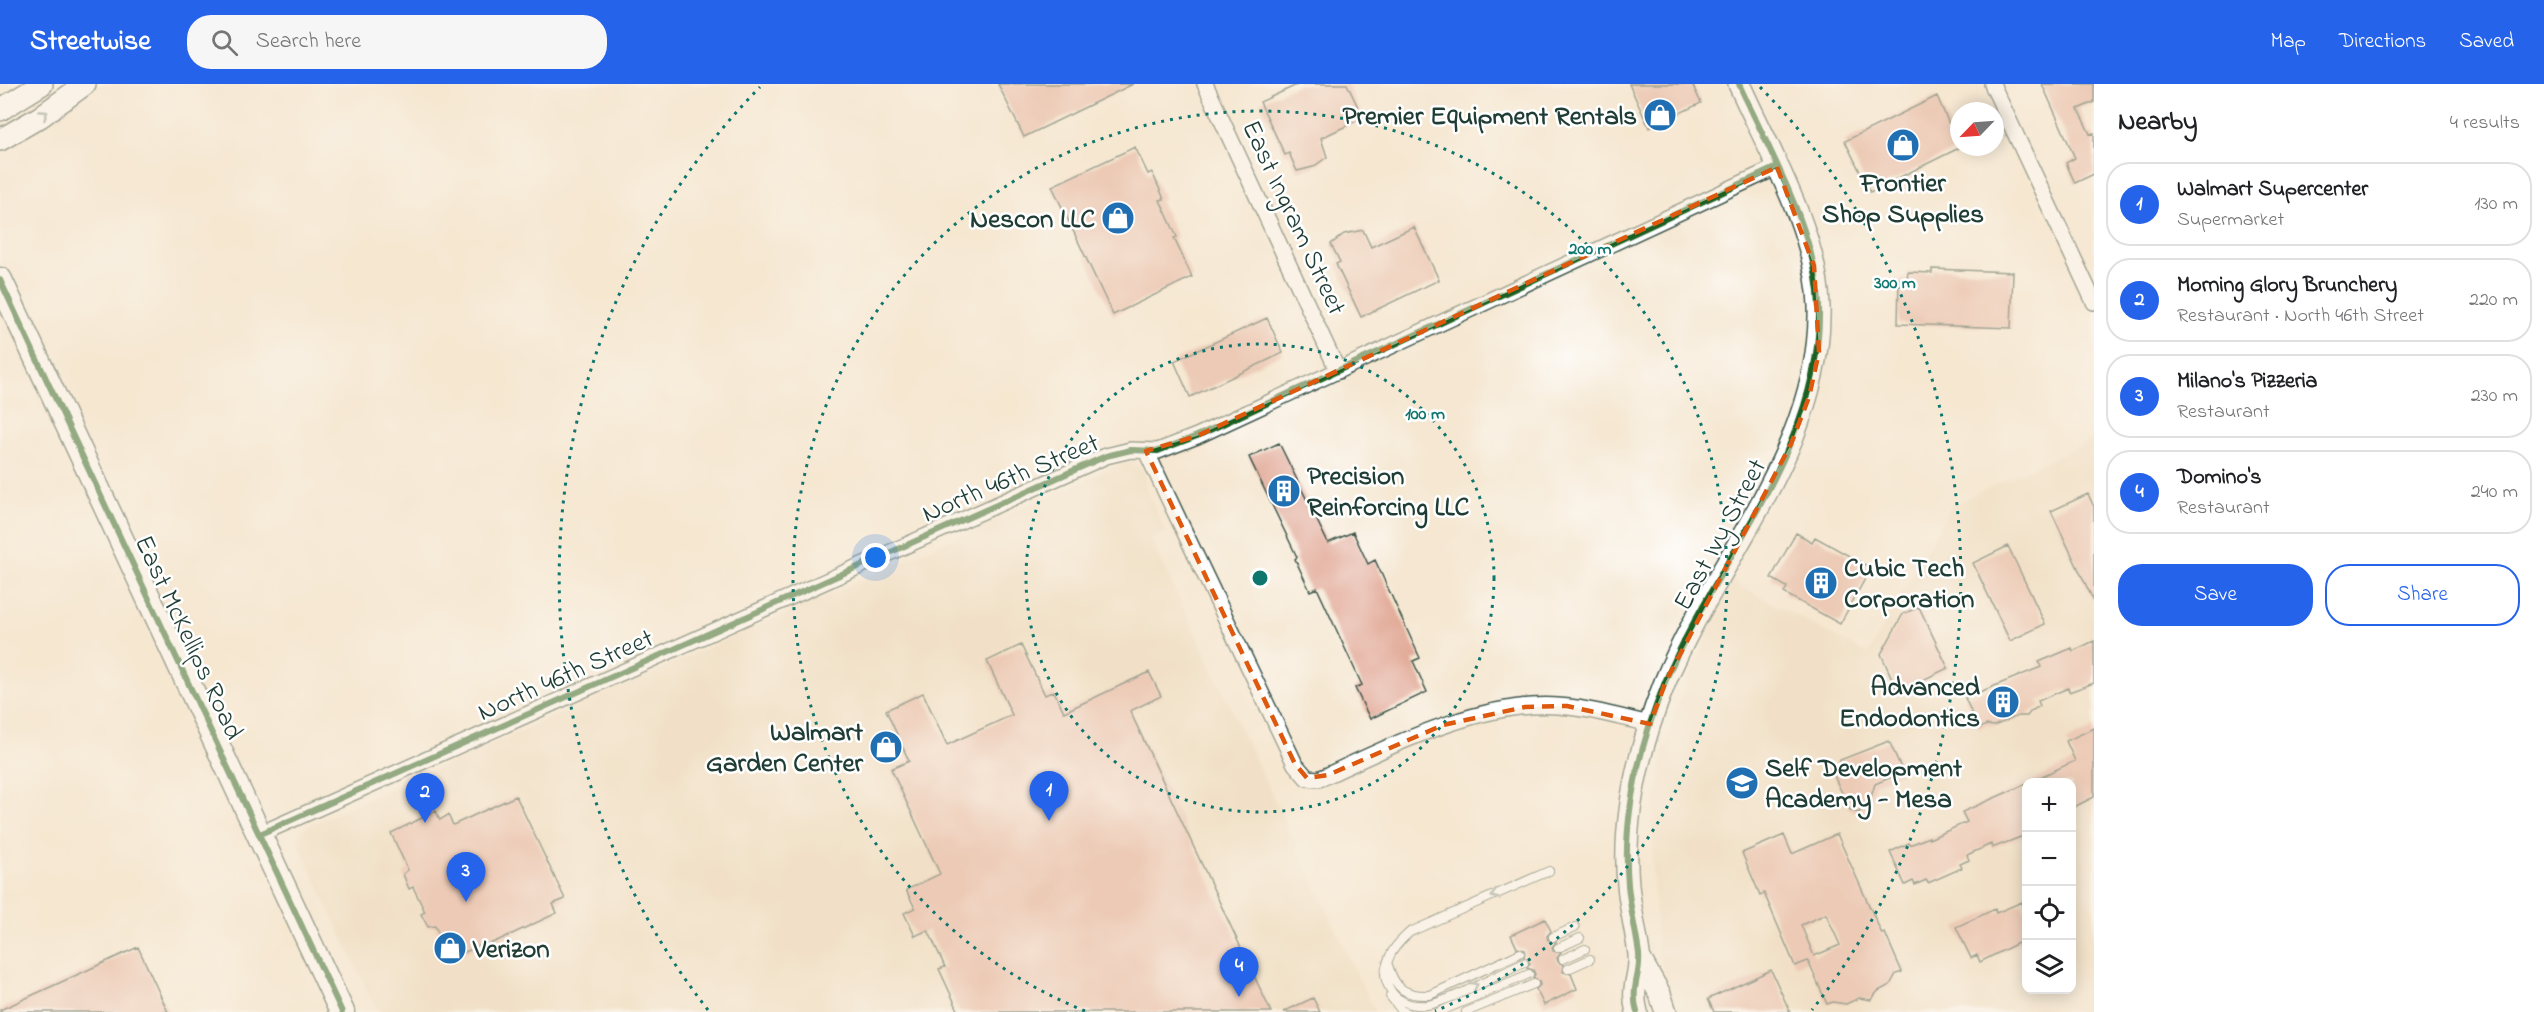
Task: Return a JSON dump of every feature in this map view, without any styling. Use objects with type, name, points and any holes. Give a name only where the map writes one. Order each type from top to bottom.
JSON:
[{"type":"main road","name":"East McKellips Road","points":[[0,280],[342,1012]]},
{"type":"street","points":[[0,110],[42,84]]},
{"type":"street","points":[[0,140],[40,117],[85,84]]},
{"type":"street","name":"East Ingram Street","points":[[1205,84],[1338,371]]},
{"type":"street","name":"East Ivy Street","points":[[1637,1012],[1633,996],[1639,957],[1628,884],[1628,844],[1633,794],[1650,724],[1671,670],[1791,444],[1811,386],[1818,352],[1819,304],[1814,266],[1802,224],[1739,84]]},
{"type":"street","points":[[1992,84],[2094,302]]},
{"type":"street","name":"North 46th Street","points":[[260,834],[1106,456],[1131,450],[1158,451],[1197,436],[1777,167]]},
{"type":"street","points":[[1146,451],[1295,764],[1307,778],[1319,779],[1451,722],[1525,707],[1567,706],[1650,724]]},
{"type":"street","name":"East Ivy Street","points":[[1639,957],[1660,994],[1666,1012]]},
{"type":"lane","points":[[1397,1012],[1385,975],[1395,944],[1410,932],[1548,871]]},
{"type":"lane","points":[[1553,937],[1575,927]]},
{"type":"lane","points":[[1558,948],[1580,938]]},
{"type":"lane","points":[[1563,959],[1585,949]]},
{"type":"lane","points":[[1388,963],[1397,985],[1414,996],[1430,995],[1520,953]]},
{"type":"lane","points":[[1568,969],[1590,959]]},
{"type":"lane","points":[[1388,986],[1395,997],[1409,1005],[1429,1005],[1524,963]]},
{"type":"lane","points":[[1439,1012],[1529,974]]},
{"type":"lane","points":[[1466,1012],[1534,984]]},
{"type":"lane","points":[[1390,996],[1401,1010],[1406,1012]]},
{"type":"highlighted area","points":[[1777,167],[1814,266],[1819,352],[1809,397],[1791,444],[1666,681],[1650,724],[1567,706],[1525,707],[1443,725],[1328,775],[1307,778],[1295,764],[1146,451],[1197,436]]},
{"type":"shaded area","points":[[2094,439],[2094,1012],[1675,1012],[1658,954],[1652,860],[1654,813],[1663,754],[1679,701],[1731,581],[1868,654],[1952,505]]},
{"type":"shaded area","points":[[1130,462],[1142,469],[1146,487],[1166,532],[1151,539],[1375,1012],[380,1012],[371,999],[299,845],[301,832],[306,826],[1116,466]]},
{"type":"building","points":[[998,84],[1133,84],[1024,137]]},
{"type":"building","points":[[1299,84],[1347,84],[1363,118],[1321,138],[1327,157],[1313,167],[1297,171],[1289,153],[1285,155],[1260,102]]},
{"type":"building","name":"Premier Equipment Rentals","points":[[1629,84],[1692,84],[1701,103],[1649,128]]},
{"type":"building","points":[[2042,84],[2094,84],[2094,102],[2078,109],[2090,134],[2094,133],[2094,174],[2075,183],[2066,163],[2075,158]]},
{"type":"building","name":"Frontier Shop Supplies","points":[[1937,96],[1950,126],[1950,152],[1870,192],[1845,141]]},
{"type":"building","name":"Nescon LLC","points":[[1135,147],[1148,174],[1152,172],[1164,199],[1160,200],[1192,277],[1113,315],[1052,186]]},
{"type":"building","points":[[1414,227],[1439,280],[1361,317],[1336,264],[1340,262],[1331,244],[1344,234],[1363,230],[1371,247]]},
{"type":"building","points":[[1932,269],[2013,272],[2011,328],[1898,324],[1899,279],[1907,279],[1908,272],[1932,273]]},
{"type":"building","points":[[1267,318],[1283,353],[1190,397],[1174,361]]},
{"type":"building","points":[[1279,443],[1328,543],[1353,532],[1368,564],[1375,560],[1420,658],[1413,661],[1427,692],[1370,719],[1355,688],[1362,685],[1317,588],[1310,591],[1295,559],[1297,557],[1249,457]]},
{"type":"building","points":[[2088,494],[2094,507],[2094,602],[2051,511]]},
{"type":"building","name":"Cubic Tech Corporation","points":[[1796,533],[1812,542],[1815,537],[1871,568],[1840,624],[1784,593],[1787,587],[1771,578]]},
{"type":"building","points":[[2008,546],[2045,624],[2010,641],[1973,563]]},
{"type":"building","points":[[1919,607],[1948,668],[1898,692],[1881,654],[1903,614]]},
{"type":"building","points":[[2094,641],[2094,683],[2069,692],[2068,688],[2038,701],[2040,706],[2027,716],[2018,716],[1994,726],[1986,725],[1979,729],[1965,698],[2041,667],[2039,662],[2072,648],[2073,651]]},
{"type":"building","points":[[1021,645],[1045,695],[1054,691],[1064,712],[1149,672],[1161,696],[1130,711],[1271,1012],[959,1012],[939,969],[945,967],[928,930],[915,936],[904,913],[915,908],[906,890],[940,874],[891,769],[909,761],[886,710],[923,693],[947,745],[1012,715],[987,661]]},
{"type":"building","points":[[2094,728],[2094,797],[2076,806],[2076,778],[2038,778],[2075,761],[2066,741]]},
{"type":"building","points":[[1889,741],[1903,772],[1875,784],[1867,810],[1861,808],[1859,813],[1850,810],[1834,776],[1840,760]]},
{"type":"building","points":[[2022,786],[2022,837],[1992,848],[1991,844],[1967,855],[1969,860],[1960,864],[1962,868],[1928,883],[1926,880],[1915,885],[1913,881],[1905,885],[1890,852],[1909,843],[1910,845],[1929,837],[1929,839],[1967,822],[1962,812]]},
{"type":"building","points":[[516,796],[565,899],[553,904],[557,913],[487,945],[486,943],[456,956],[454,951],[448,954],[435,926],[428,927],[421,914],[425,912],[413,887],[409,889],[403,874],[408,870],[391,833],[436,811],[440,820],[448,815],[453,825]]},
{"type":"building","points":[[1837,834],[1882,934],[1885,933],[1902,972],[1896,974],[1890,985],[1878,991],[1871,1000],[1859,998],[1846,1004],[1833,1002],[1827,1004],[1808,961],[1795,966],[1764,893],[1760,895],[1742,853],[1784,835],[1792,854]],"holes":[[[1826,914],[1840,945],[1814,956],[1801,925]]]},
{"type":"building","points":[[2022,902],[2022,941],[1980,962],[1977,955],[1971,958],[1956,927],[1995,909],[1996,913]]},
{"type":"building","points":[[1545,919],[1551,931],[1547,936],[1548,940],[1556,942],[1552,947],[1553,951],[1561,953],[1557,958],[1558,962],[1564,965],[1563,972],[1571,974],[1577,989],[1544,1005],[1536,989],[1540,985],[1539,981],[1533,978],[1535,974],[1533,970],[1527,968],[1530,963],[1524,957],[1525,950],[1517,948],[1511,935]]},
{"type":"building","points":[[138,947],[168,1012],[0,1012],[0,1010]]},
{"type":"building","points":[[1771,970],[1790,1012],[1714,1012],[1708,999]]},
{"type":"building","points":[[1313,998],[1320,1012],[1283,1012]]},
{"type":"cycle path","points":[[1637,1012],[1635,988],[1639,954],[1629,894],[1627,859],[1630,807],[1641,756],[1656,706],[1686,636],[1763,500],[1785,454],[1804,407],[1816,357],[1819,306],[1810,250],[1790,192],[1739,84]]},
{"type":"cycle path","points":[[260,834],[1106,456],[1131,450],[1158,451],[1197,436],[1777,167]]},
{"type":"cycle path","points":[[0,280],[342,1012]]},
{"type":"place","name":"Premier Equipment Rentals","points":[[1660,115]]},
{"type":"place","name":"Frontier Shop Supplies","points":[[1903,145]]},
{"type":"place","name":"Nescon LLC","points":[[1118,218]]},
{"type":"place","name":"Precision Reinforcing LLC","points":[[1284,491]]},
{"type":"place","name":"Cubic Tech Corporation","points":[[1821,583]]},
{"type":"place","name":"Advanced Endodontics","points":[[2003,702]]},
{"type":"place","name":"Walmart Garden Center","points":[[886,747]]},
{"type":"place","name":"Self Development Academy - Mesa","points":[[1742,783]]},
{"type":"place","name":"Walmart Supercenter","points":[[1049,821]]},
{"type":"place","name":"Morning Glory Brunchery","points":[[425,823]]},
{"type":"place","name":"Milano's Pizzeria","points":[[466,902]]},
{"type":"place","name":"Verizon","points":[[450,948]]},
{"type":"place","name":"Domino's","points":[[1239,997]]}]
